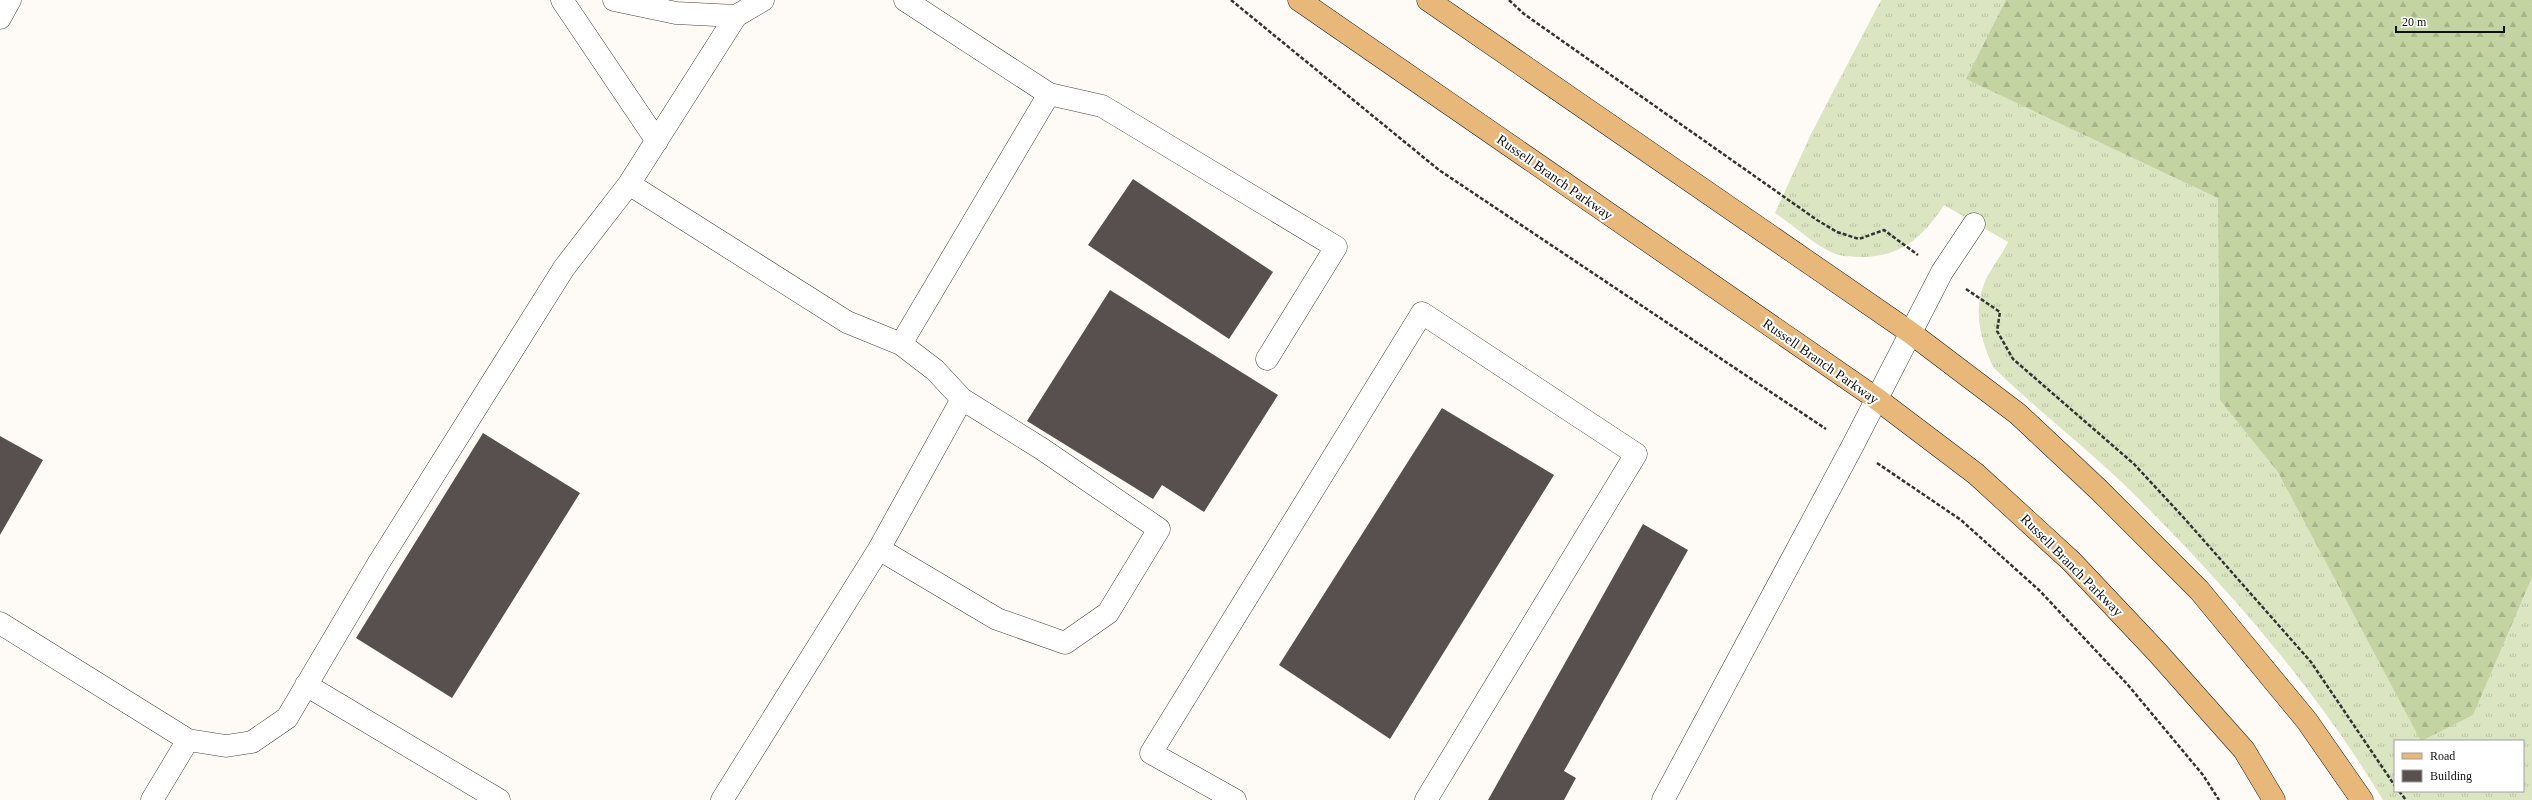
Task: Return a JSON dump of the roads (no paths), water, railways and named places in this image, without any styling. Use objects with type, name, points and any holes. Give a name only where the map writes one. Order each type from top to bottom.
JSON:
[{"type":"main road","name":"Russell Branch Parkway","points":[[1299,0],[1876,399],[1976,474],[2071,561],[2157,652],[2244,750],[2274,800]]},
{"type":"main road","points":[[1428,0],[1911,333],[2018,414],[2099,490],[2199,590],[2307,720],[2362,800]]},
{"type":"street","points":[[0,18],[10,0]]},
{"type":"street","points":[[562,0],[657,141]]},
{"type":"street","points":[[614,0],[676,13],[736,16]]},
{"type":"street","points":[[0,623],[188,740],[226,746],[252,742],[287,718],[378,564],[564,268],[629,184],[736,16],[763,0]]},
{"type":"street","points":[[905,0],[1049,94],[1102,106],[1336,247],[1267,359]]},
{"type":"street","points":[[901,344],[1049,94]]},
{"type":"street","points":[[629,184],[847,322],[901,344],[935,370],[962,399],[1042,449],[1159,529],[1108,613],[1065,643],[997,619],[880,549]]},
{"type":"street","points":[[1663,800],[1852,447],[1942,272],[1974,224]]},
{"type":"street","points":[[1223,797],[1151,753],[1422,313],[1636,454],[1426,800]]},
{"type":"street","points":[[722,800],[880,549],[962,399]]},
{"type":"street","points":[[306,685],[499,800]]},
{"type":"street","points":[[152,800],[188,740]]}]
